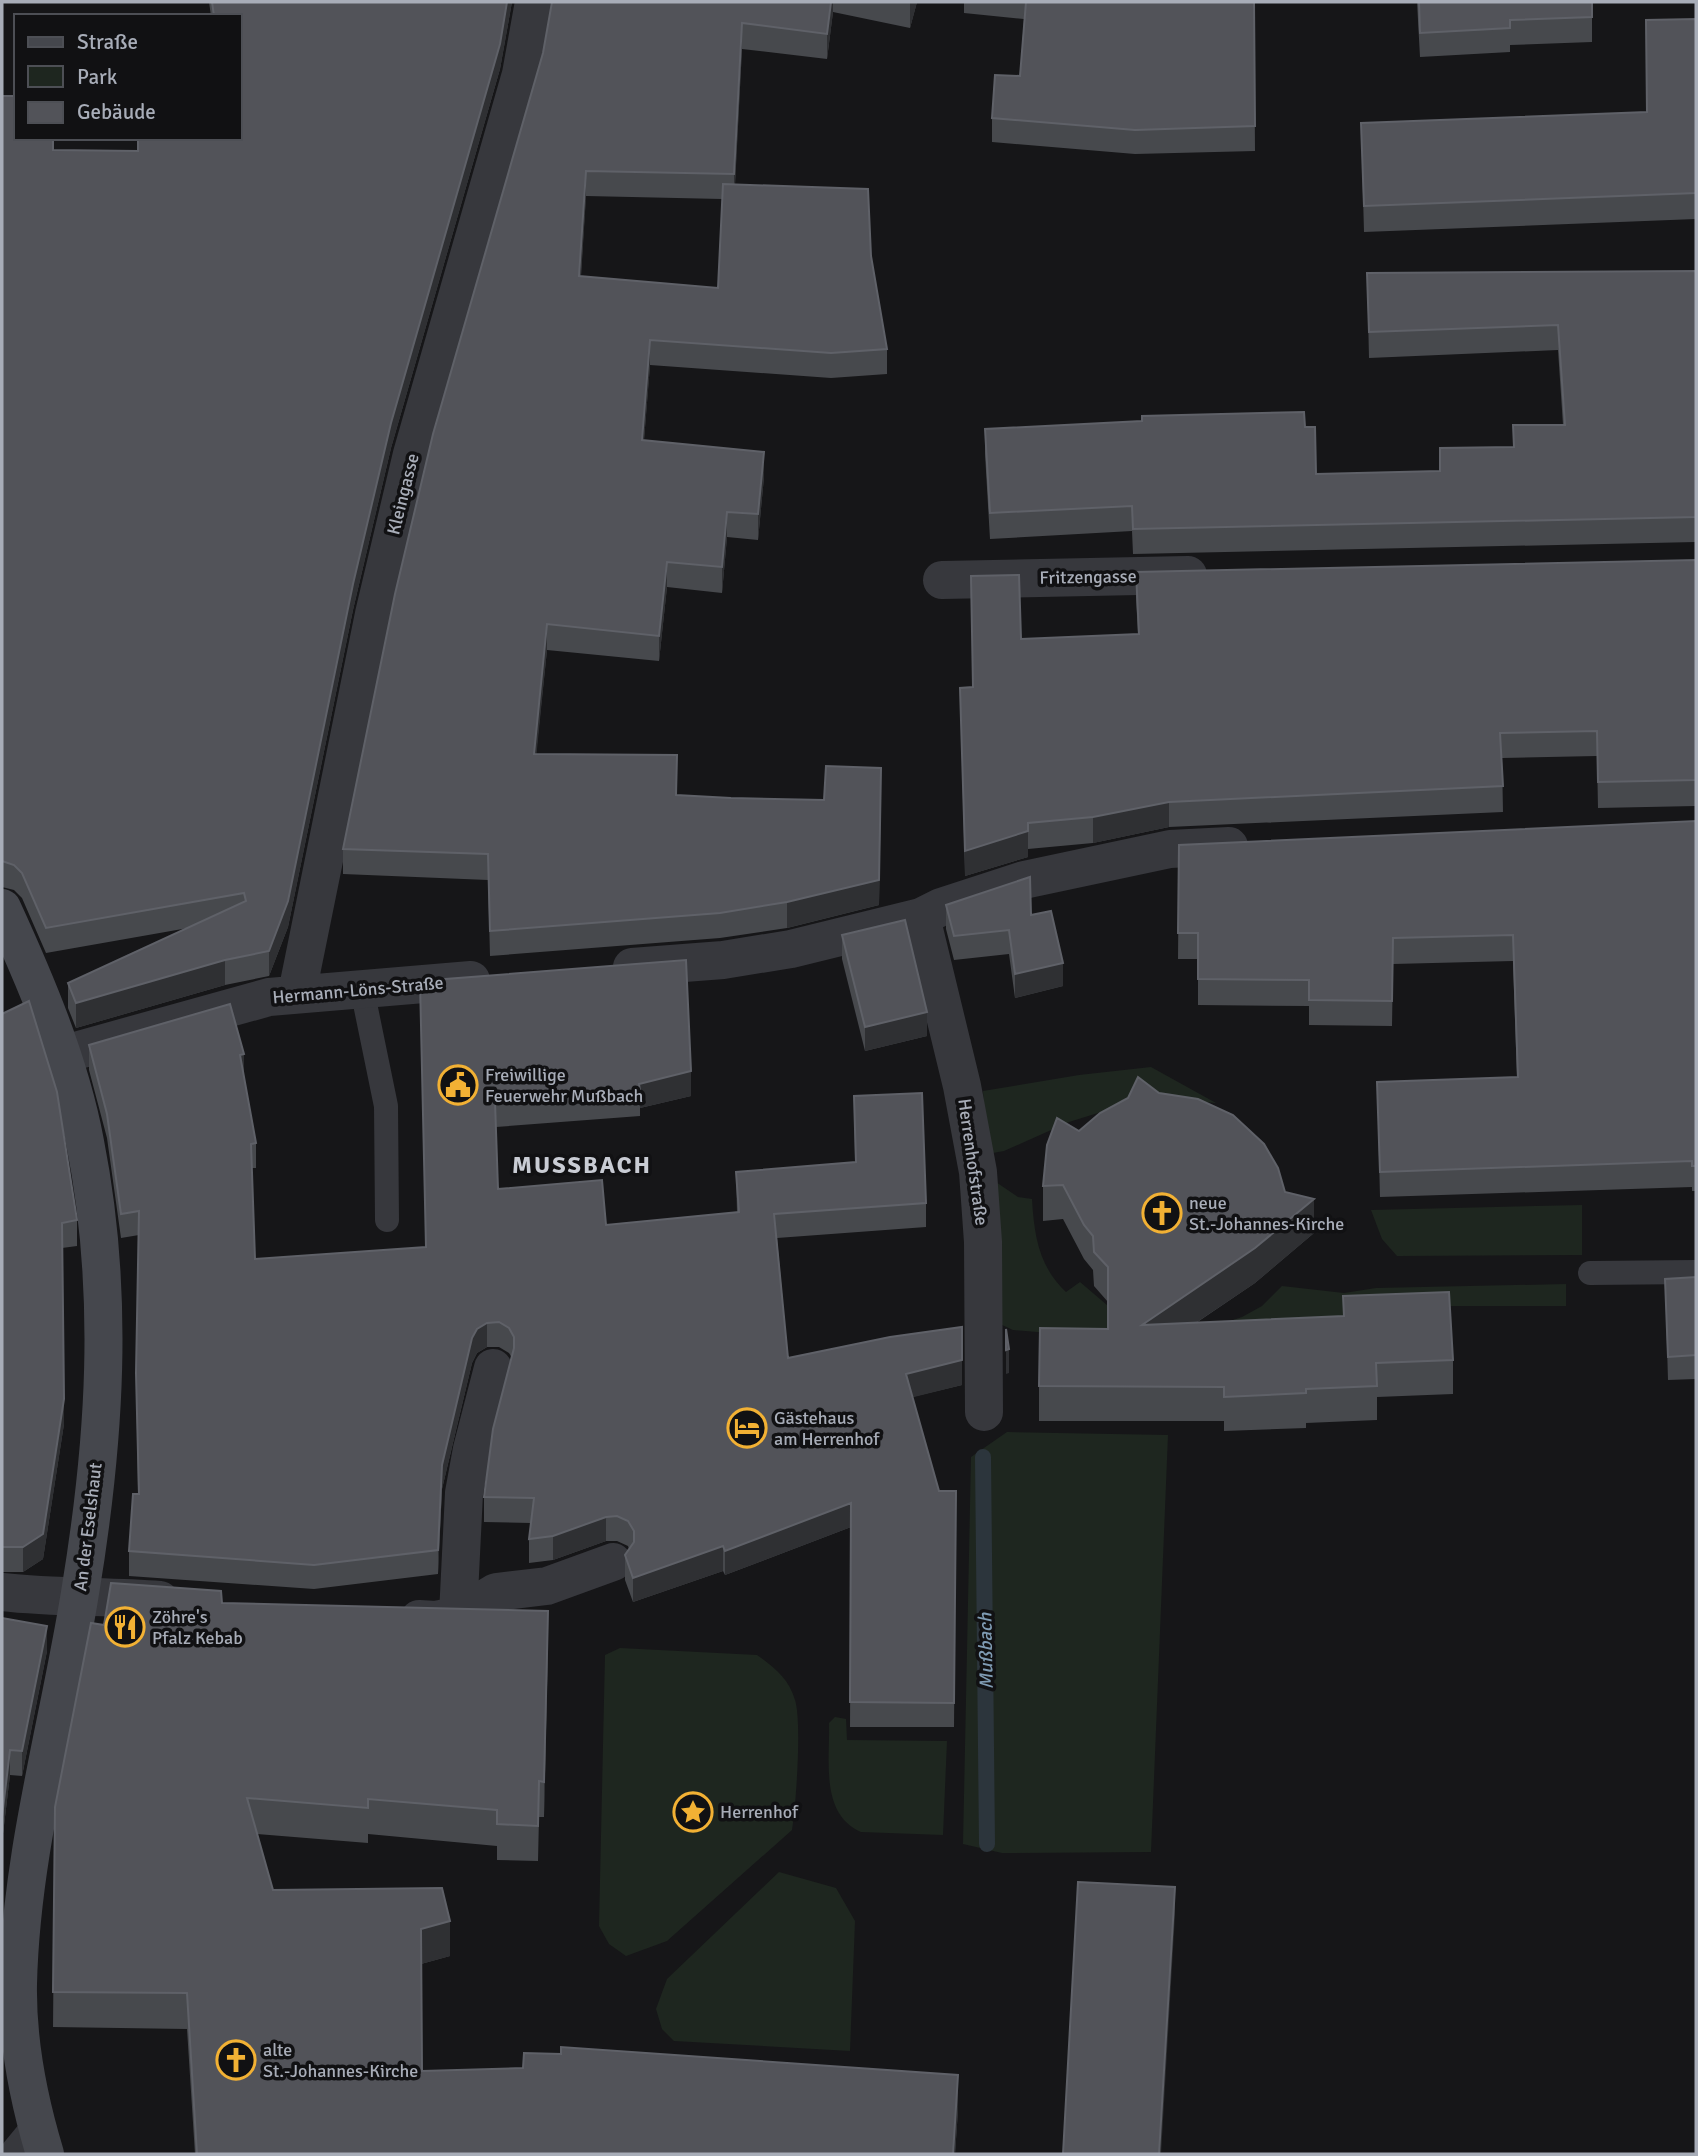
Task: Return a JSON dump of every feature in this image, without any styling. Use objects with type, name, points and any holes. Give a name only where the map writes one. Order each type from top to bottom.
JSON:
[{"type":"main road","name":"An der Eselshaut","points":[[2,908],[61,1055],[85,1139],[97,1212],[106,1300],[104,1377],[93,1504],[80,1594],[32,1847],[22,1919],[18,1987],[34,2146]]},
{"type":"street","name":"Kleingasse","points":[[297,993],[380,587],[412,454],[521,74],[534,2]]},
{"type":"street","name":"Fritzengasse","points":[[942,580],[1221,574]]},
{"type":"street","points":[[602,970],[750,956],[921,917],[941,906],[1024,880],[1170,849],[1266,844]]},
{"type":"street","name":"Herrenhofstraße","points":[[921,917],[962,1086],[978,1172],[983,1242],[984,1412]]},
{"type":"street","name":"Hermann-Löns-Straße","points":[[61,1055],[231,1006],[297,993],[508,977]]},
{"type":"street","points":[[458,1615],[464,1493],[493,1367]]},
{"type":"street","points":[[381,1616],[436,1620],[458,1615],[496,1592],[547,1586],[613,1562]]},
{"type":"street","points":[[2,1592],[56,1598],[80,1594],[201,1603]]},
{"type":"lane","points":[[362,989],[386,1106],[387,1220]]},
{"type":"lane","points":[[1590,1273],[1696,1272]]},
{"type":"green space","points":[[1151,1067],[1216,1103],[1149,1097],[1069,1122],[1004,1151],[987,1154],[983,1091],[1079,1075]]},
{"type":"green space","points":[[990,1178],[1018,1197],[1032,1199],[1034,1225],[1044,1261],[1066,1292],[1080,1282],[1114,1311],[1209,1328],[1242,1317],[1262,1306],[1282,1286],[1344,1293],[1376,1288],[1566,1284],[1566,1306],[1441,1306],[1442,1320],[1075,1335],[1013,1330],[1000,1324]]},
{"type":"green space","points":[[1582,1205],[1582,1255],[1397,1256],[1382,1239],[1371,1210]]},
{"type":"green space","points":[[1007,1432],[1168,1435],[1151,1852],[1002,1853],[963,1844],[971,1457]]},
{"type":"green space","points":[[620,1648],[757,1655],[775,1669],[789,1686],[795,1700],[798,1726],[797,1784],[792,1830],[667,1941],[626,1956],[609,1944],[599,1926],[605,1655]]},
{"type":"green space","points":[[835,1717],[846,1719],[847,1740],[947,1741],[943,1835],[861,1832],[848,1824],[833,1800],[830,1785],[829,1723]]},
{"type":"green space","points":[[779,1872],[836,1888],[855,1921],[850,2051],[674,2041],[662,2029],[656,2009],[667,1979]]},
{"type":"building","points":[[212,2],[507,2],[500,44],[391,423],[353,584],[288,901],[269,951],[225,960],[76,1003],[68,983],[246,901],[244,893],[46,928],[22,873],[14,865],[2,861],[2,96],[14,96],[14,140],[53,140],[53,150],[138,151],[138,140],[242,140],[242,14],[214,14]]},
{"type":"building","points":[[552,2],[831,2],[827,34],[742,23],[734,174],[586,171],[579,276],[718,288],[723,184],[868,189],[871,256],[887,349],[831,353],[650,340],[642,440],[764,452],[758,514],[727,512],[722,567],[667,562],[659,636],[547,624],[534,754],[677,755],[676,795],[731,798],[824,800],[826,766],[881,768],[879,880],[787,902],[720,913],[490,931],[488,854],[343,849],[395,594],[433,434],[543,53]]},
{"type":"building","points":[[1026,2],[1254,2],[1255,126],[1135,130],[992,118],[995,75],[1020,76]]},
{"type":"building","points":[[1419,2],[1592,2],[1592,17],[1510,20],[1510,28],[1420,33]]},
{"type":"building","points":[[1696,19],[1696,193],[1364,206],[1361,123],[1647,112],[1646,20]]},
{"type":"building","points":[[1696,271],[1696,517],[1133,529],[1132,506],[990,513],[985,429],[1142,421],[1142,416],[1304,412],[1305,427],[1315,427],[1316,474],[1440,471],[1440,448],[1514,447],[1513,425],[1565,425],[1558,325],[1369,332],[1367,273]]},
{"type":"building","points":[[1696,560],[1696,780],[1598,782],[1597,731],[1500,733],[1503,786],[1169,802],[1093,817],[1028,823],[1028,831],[965,851],[960,688],[973,687],[971,576],[1019,575],[1021,639],[1139,634],[1136,572]]},
{"type":"building","points":[[1696,821],[1696,1166],[1692,1166],[1692,1161],[1380,1172],[1377,1082],[1518,1077],[1513,935],[1393,938],[1392,1001],[1309,1000],[1309,980],[1198,979],[1198,933],[1178,933],[1179,845]]},
{"type":"building","points":[[1030,877],[1031,915],[1051,911],[1063,963],[1015,974],[1009,930],[954,936],[946,905]]},
{"type":"building","points":[[905,920],[927,1012],[865,1027],[842,935]]},
{"type":"building","points":[[686,960],[691,1071],[639,1084],[640,1091],[495,1102],[498,1189],[602,1180],[606,1225],[739,1212],[736,1172],[856,1162],[854,1096],[922,1093],[926,1203],[774,1214],[788,1358],[890,1337],[962,1327],[962,1360],[906,1374],[939,1491],[956,1491],[954,1703],[850,1702],[851,1503],[725,1551],[723,1546],[633,1578],[625,1555],[634,1542],[634,1531],[628,1521],[617,1516],[606,1517],[553,1536],[529,1539],[534,1498],[484,1497],[493,1429],[514,1348],[514,1337],[509,1328],[499,1322],[487,1323],[477,1329],[472,1338],[442,1465],[438,1550],[314,1565],[129,1551],[133,1494],[139,1494],[136,1373],[139,1211],[121,1214],[107,1114],[89,1045],[230,1004],[244,1054],[240,1055],[256,1143],[251,1144],[255,1259],[426,1247],[420,981]]},
{"type":"building","points":[[29,1001],[57,1092],[77,1220],[62,1223],[64,1399],[43,1534],[23,1547],[2,1547],[2,1014]]},
{"type":"building","points":[[1138,1077],[1159,1093],[1198,1099],[1233,1115],[1264,1144],[1278,1168],[1285,1192],[1314,1199],[1255,1248],[1142,1325],[1344,1316],[1343,1296],[1449,1292],[1453,1360],[1376,1363],[1377,1386],[1306,1389],[1306,1393],[1224,1397],[1224,1387],[1039,1386],[1040,1328],[1108,1329],[1108,1267],[1094,1252],[1093,1236],[1084,1225],[1063,1185],[1043,1186],[1047,1145],[1057,1118],[1079,1131],[1100,1113],[1128,1098]]},
{"type":"building","points":[[1696,1277],[1696,1355],[1668,1357],[1665,1279]]},
{"type":"building","points":[[1006,1329],[1009,1349],[1006,1350]]},
{"type":"building","points":[[111,1583],[221,1591],[222,1603],[548,1611],[544,1782],[539,1781],[538,1826],[497,1824],[497,1810],[368,1799],[368,1808],[247,1798],[273,1890],[442,1888],[450,1921],[421,1929],[422,2071],[523,2068],[524,2053],[561,2054],[561,2047],[958,2075],[953,2154],[197,2154],[187,1993],[53,1992],[55,1807],[91,1623],[104,1625]]},
{"type":"building","points":[[2,1618],[47,1626],[22,1751],[10,1750],[2,1817]]},
{"type":"building","points":[[1078,1882],[1175,1887],[1159,2154],[1063,2154]]},
{"type":"waterway","name":"Mußbach","points":[[983,1457],[987,1844]]},
{"type":"place","name":"Freiwillige Feuerwehr Mußbach","points":[[458,1085]]},
{"type":"place","name":"neue St.-Johannes-Kirche","points":[[1162,1213]]},
{"type":"place","name":"Gästehaus am Herrenhof","points":[[747,1428]]},
{"type":"place","name":"Zöhre's Pfalz Kebab","points":[[125,1627]]},
{"type":"place","name":"Herrenhof","points":[[693,1812]]},
{"type":"place","name":"alte St.-Johannes-Kirche","points":[[236,2060]]},
{"type":"district","name":"MUSSBACH","points":[[582,1165]]}]
